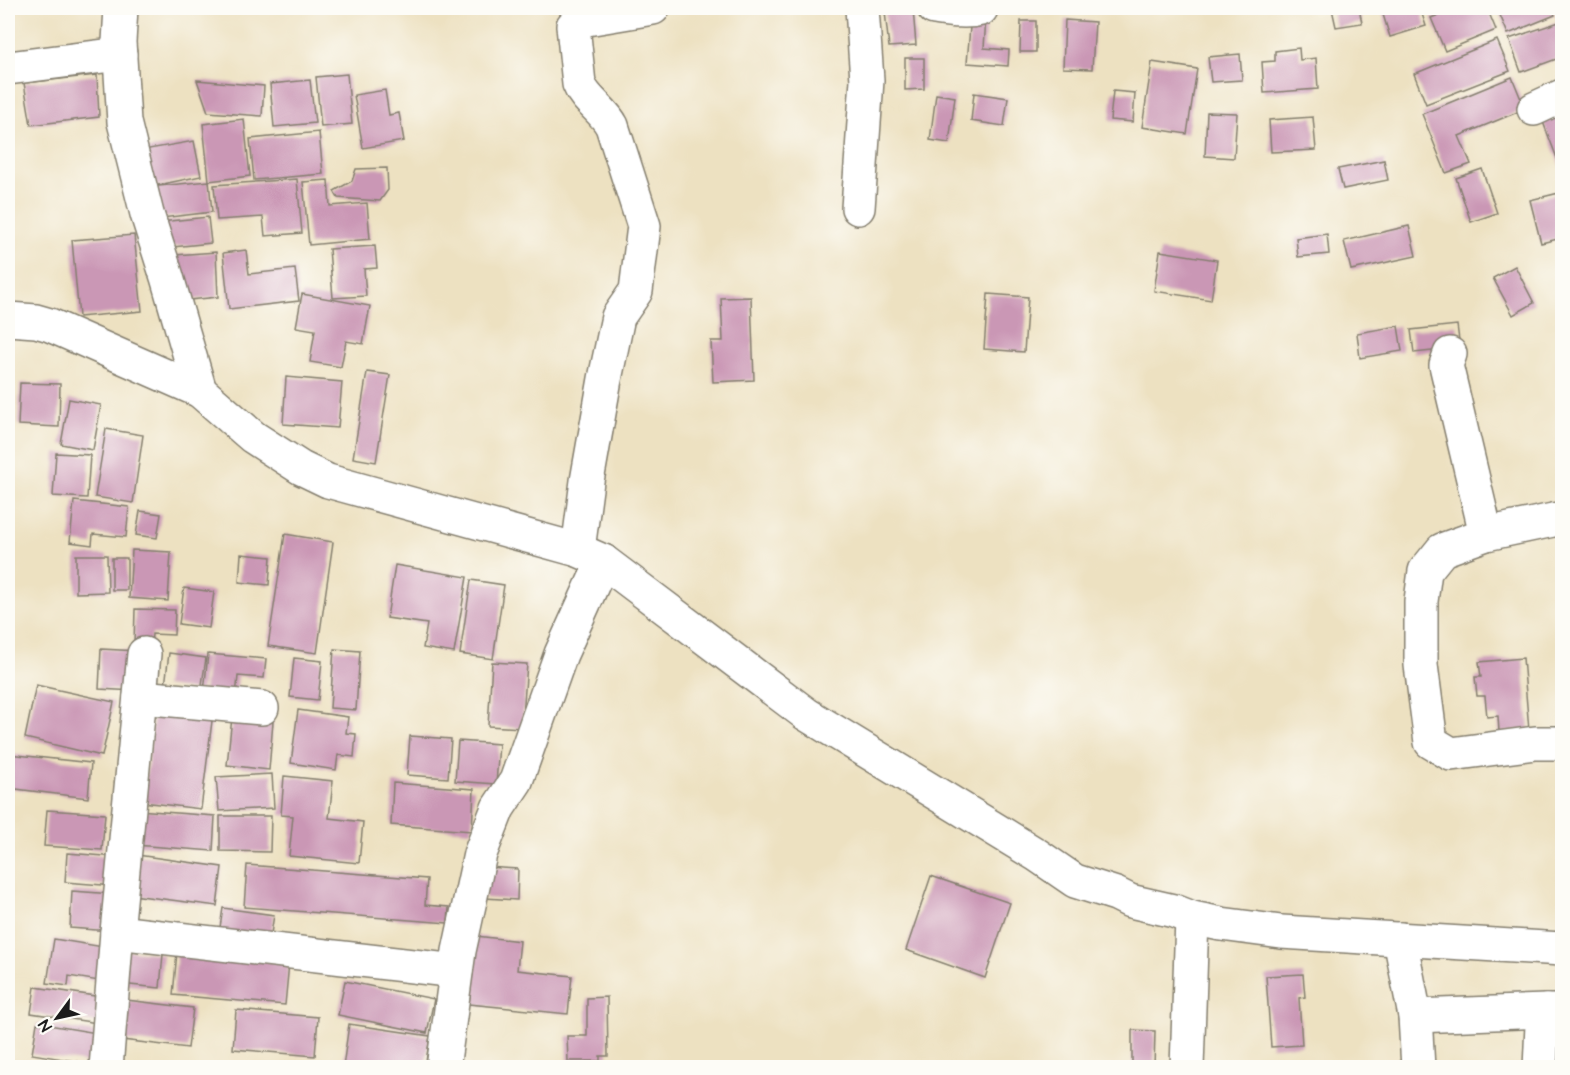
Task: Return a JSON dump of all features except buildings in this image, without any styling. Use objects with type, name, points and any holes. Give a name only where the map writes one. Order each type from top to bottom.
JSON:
[{"type":"street","points":[[121,8],[120,54],[124,122],[147,214],[200,391]]},
{"type":"street","points":[[443,1068],[459,951],[480,854],[498,808],[516,782],[561,654],[591,555],[587,481],[618,317],[636,291],[644,226],[612,126],[607,116],[581,90],[573,26],[581,20],[653,8]]},
{"type":"street","points":[[858,208],[867,80],[862,8]]},
{"type":"street","points":[[934,8],[975,11],[981,8]]},
{"type":"street","points":[[8,68],[120,54]]},
{"type":"street","points":[[8,319],[36,321],[50,325],[200,391],[253,437],[302,468],[328,481],[591,555],[806,714],[1075,880],[1130,901],[1221,924],[1281,932],[1563,949]]},
{"type":"street","points":[[1450,354],[1446,365],[1486,534]]},
{"type":"street","points":[[1563,519],[1553,519],[1486,534],[1442,550],[1425,571],[1421,601],[1421,665],[1431,742],[1451,754],[1534,743],[1563,743]]},
{"type":"street","points":[[106,1068],[144,654]]},
{"type":"street","points":[[140,698],[262,708]]},
{"type":"street","points":[[1188,1068],[1192,918]]},
{"type":"street","points":[[117,932],[456,971]]},
{"type":"street","points":[[1400,939],[1415,1016],[1418,1068]]},
{"type":"street","points":[[1415,1016],[1554,1011]]},
{"type":"street","points":[[1540,1068],[1542,1025],[1554,1011]]},
{"type":"shaded area","points":[[1562,1011],[1562,1067],[1544,1068]]}]
